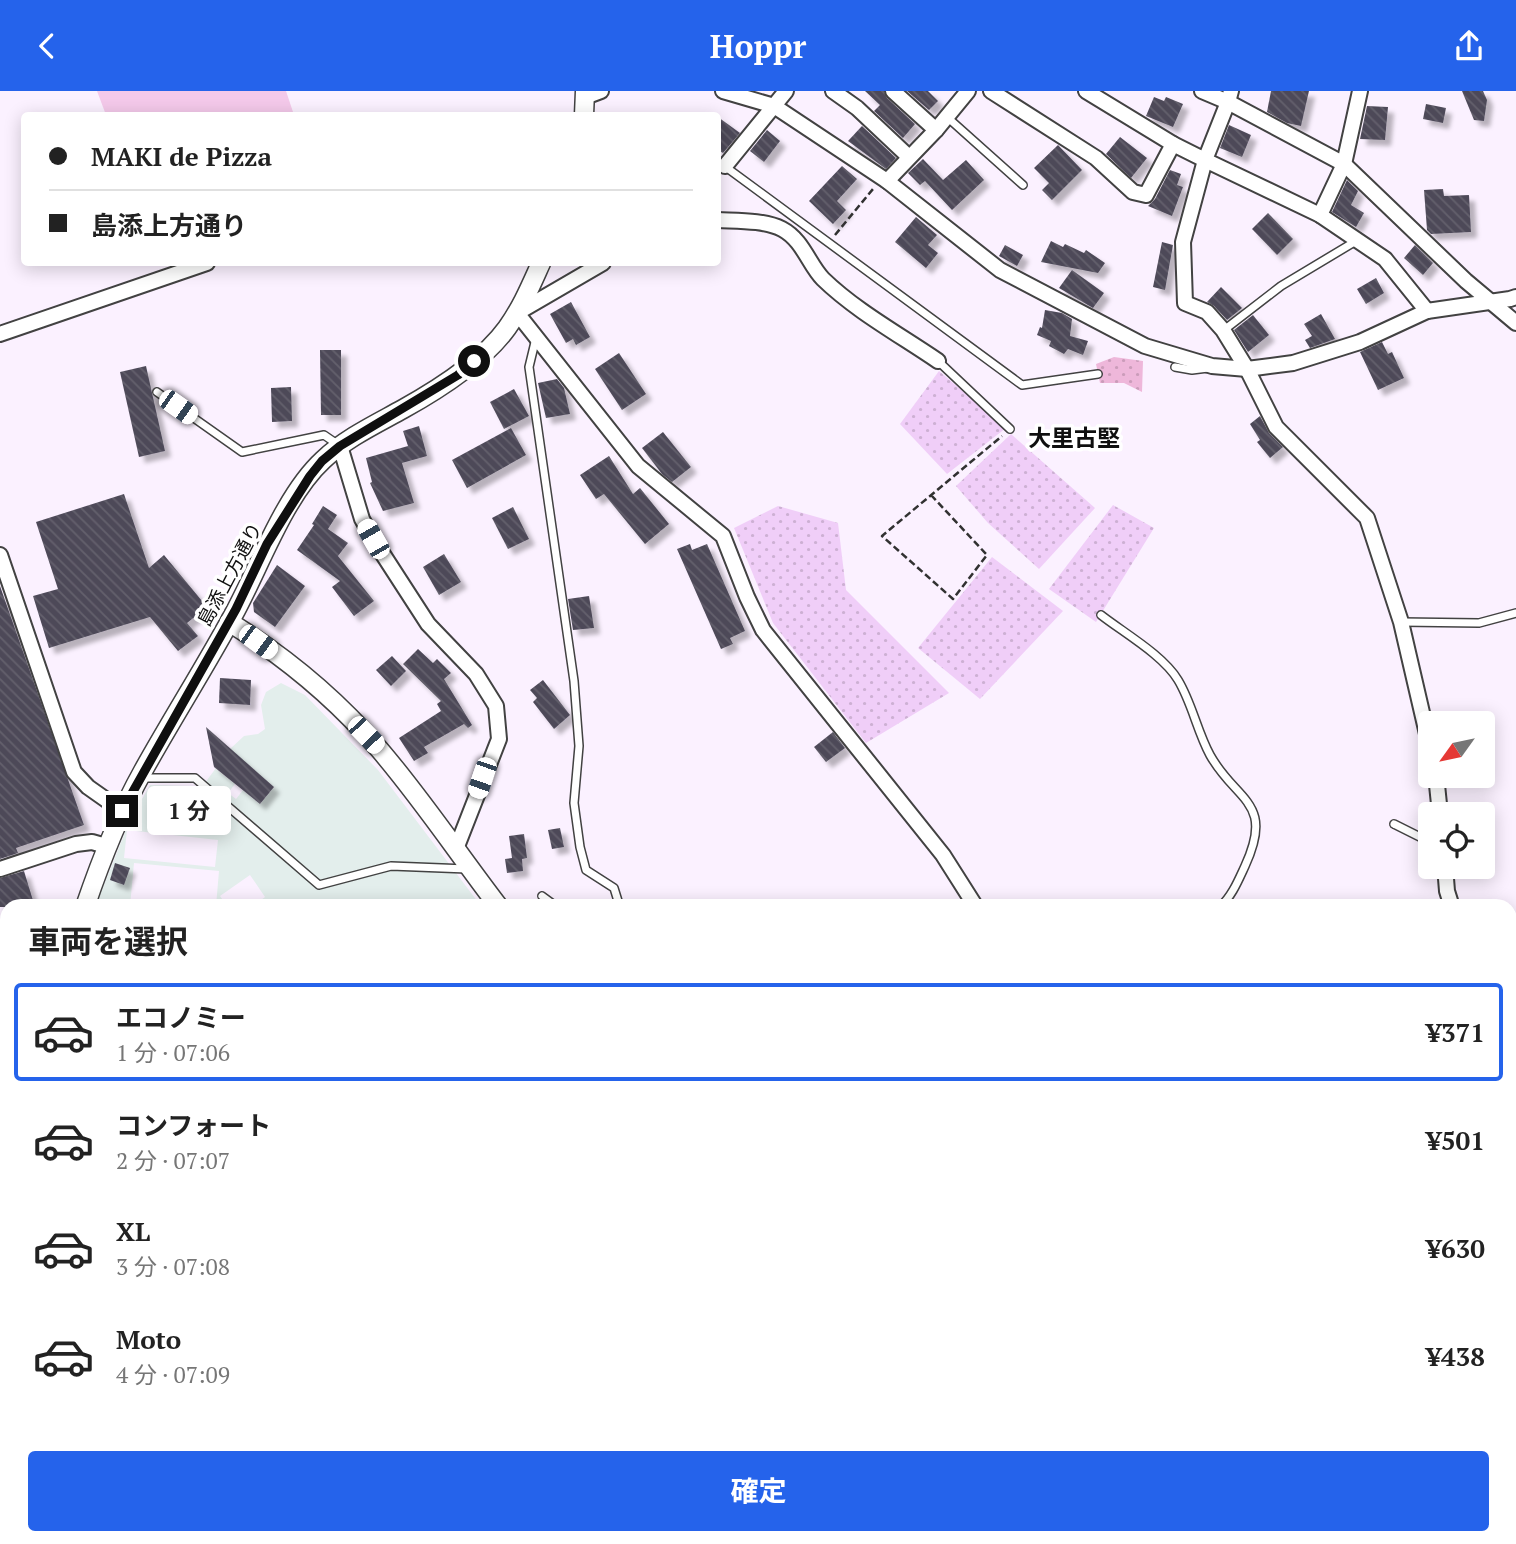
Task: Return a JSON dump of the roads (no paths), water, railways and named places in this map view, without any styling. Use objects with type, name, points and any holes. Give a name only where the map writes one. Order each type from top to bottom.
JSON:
[{"type":"street","points":[[723,91],[774,107],[884,179],[1000,270],[1145,346],[1212,366],[1247,369],[1293,363],[1349,345],[1427,311],[1516,297]]},
{"type":"street","points":[[722,165],[786,91]]},
{"type":"street","points":[[833,91],[857,108],[909,157]]},
{"type":"street","points":[[893,91],[936,130]]},
{"type":"street","points":[[884,179],[936,130],[968,91]]},
{"type":"street","points":[[991,91],[1096,158],[1133,192],[1146,195],[1173,143]]},
{"type":"street","points":[[1086,91],[1205,160],[1320,215],[1385,259],[1427,311]]},
{"type":"street","points":[[1202,91],[1230,97],[1344,165],[1516,323]]},
{"type":"street","points":[[1320,215],[1344,165],[1360,91]]},
{"type":"street","points":[[585,112],[590,93]]},
{"type":"street","points":[[1230,97],[1205,160],[1183,242],[1185,303],[1207,312],[1223,330],[1247,369],[1276,427],[1367,518],[1401,622],[1422,711]]},
{"type":"street","points":[[721,220],[753,222],[782,229],[806,251],[821,277],[848,300],[938,361]]},
{"type":"street","points":[[0,334],[198,266]]},
{"type":"street","name":"島添上方通り","points":[[88,899],[106,846],[139,778],[229,622],[267,544],[299,490],[322,461],[340,446],[458,375],[505,331],[526,298],[540,266]]},
{"type":"street","points":[[598,266],[517,313],[638,466],[723,536],[763,630],[943,855],[971,899]]},
{"type":"street","points":[[340,446],[362,519],[373,539],[428,624],[476,674],[496,706],[499,739],[456,849]]},
{"type":"street","points":[[0,555],[6,594],[74,772],[88,787],[122,811]]},
{"type":"street","points":[[229,622],[292,667],[339,707],[380,749],[493,899]]},
{"type":"street","points":[[0,869],[75,844],[92,842],[106,846]]},
{"type":"street","points":[[1446,879],[1450,899]]},
{"type":"lane","points":[[947,117],[1023,185]]},
{"type":"lane","points":[[722,165],[1022,385],[1098,374]]},
{"type":"lane","points":[[790,237],[806,226]]},
{"type":"lane","points":[[1223,330],[1281,286],[1357,240]]},
{"type":"lane","points":[[536,337],[529,367],[574,681],[579,746],[574,803],[580,847],[586,870],[614,888],[617,899]]},
{"type":"lane","points":[[938,361],[1010,429]]},
{"type":"lane","points":[[1175,367],[1192,370],[1212,366]]},
{"type":"lane","points":[[157,392],[242,452],[324,435],[340,446]]},
{"type":"lane","points":[[1401,622],[1479,623],[1516,613]]},
{"type":"lane","points":[[1101,615],[1170,669],[1180,683],[1210,756],[1249,804],[1257,826],[1255,842],[1228,899]]},
{"type":"lane","points":[[139,778],[195,778],[319,885],[391,866],[470,869]]},
{"type":"lane","points":[[1394,824],[1418,836]]},
{"type":"lane","points":[[542,896],[546,899]]},
{"type":"district","name":"大里古堅","points":[[1074,437]]}]
